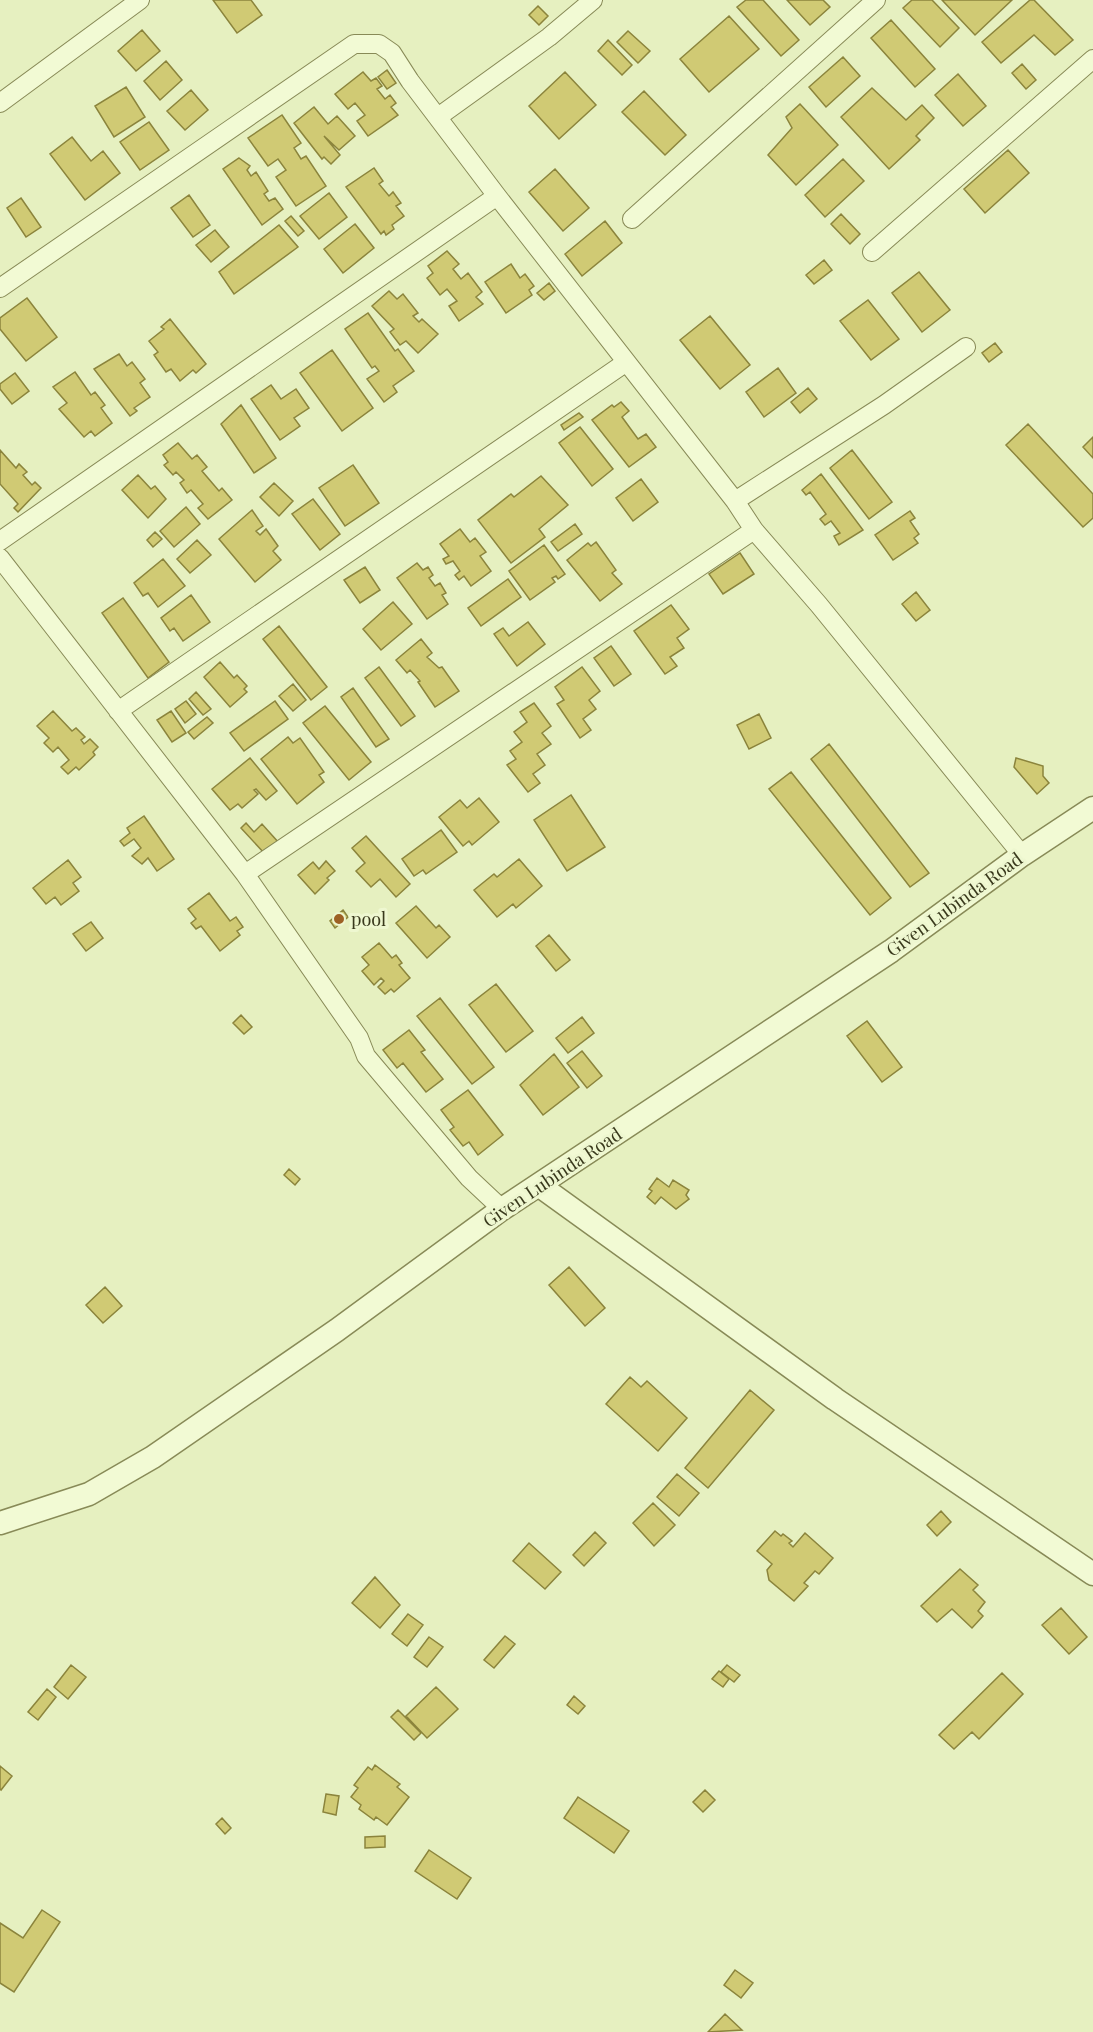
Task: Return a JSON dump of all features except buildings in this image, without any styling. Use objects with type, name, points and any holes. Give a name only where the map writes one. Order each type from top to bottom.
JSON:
[{"type":"street","points":[[0,103],[140,0]]},
{"type":"street","points":[[438,117],[549,37],[593,0]]},
{"type":"street","points":[[632,219],[876,0]]},
{"type":"street","points":[[0,288],[354,44],[379,44],[393,54],[496,196],[735,501],[754,530],[819,605],[1022,855]]},
{"type":"street","points":[[872,252],[1093,59]]},
{"type":"street","points":[[0,541],[496,196]]},
{"type":"street","points":[[735,501],[884,405],[966,347]]},
{"type":"street","points":[[118,711],[626,363]]},
{"type":"street","points":[[245,874],[754,530]]},
{"type":"street","points":[[0,558],[245,874],[359,1038],[366,1056],[469,1178],[502,1209]]},
{"type":"street","name":"Given Lubinda Road","points":[[0,1523],[89,1494],[145,1463],[310,1349],[502,1209],[540,1186],[891,951],[1022,855],[1093,808]]},
{"type":"street","points":[[540,1186],[826,1393],[1093,1574]]},
{"type":"place","name":"pool","points":[[339,919]]}]
